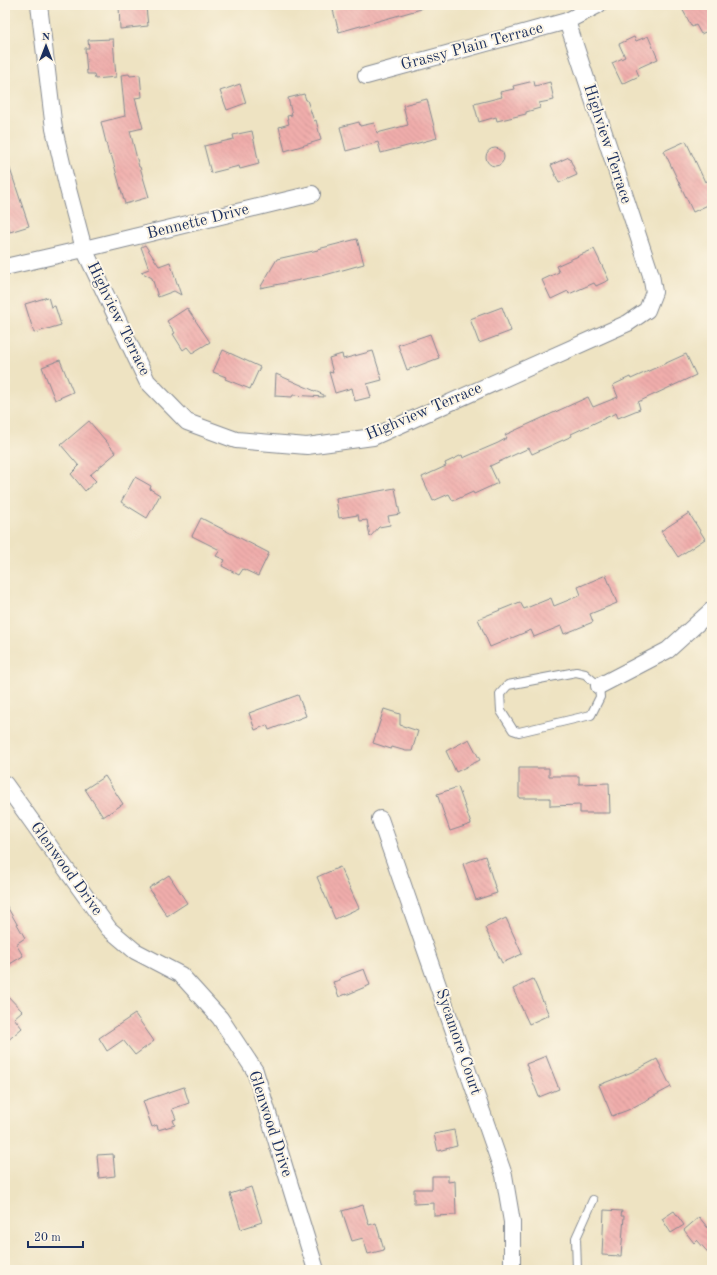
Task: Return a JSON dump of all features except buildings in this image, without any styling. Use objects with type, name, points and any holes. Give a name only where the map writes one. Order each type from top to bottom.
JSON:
[{"type":"street","name":"Grassy Plain Terrace","points":[[366,76],[567,21],[598,5]]},
{"type":"street","name":"Highview Terrace","points":[[39,8],[54,129],[84,249],[147,381],[187,422],[236,440],[307,446],[373,437],[628,323],[647,310],[654,292],[651,275],[567,21]]},
{"type":"street","name":"Bennette Drive","points":[[5,267],[312,194]]},
{"type":"street","points":[[599,686],[668,650],[712,610]]},
{"type":"street","name":"Glenwood Drive","points":[[5,784],[109,929],[134,951],[181,975],[220,1018],[255,1071],[316,1270]]},
{"type":"street","name":"Sycamore Court","points":[[380,819],[504,1175],[512,1222],[512,1270]]},
{"type":"lane","points":[[576,672],[585,674],[599,686],[600,697],[591,715],[519,732],[513,730],[501,711],[500,694],[508,685],[576,672]]},
{"type":"lane","points":[[577,1270],[576,1238],[593,1200]]}]
